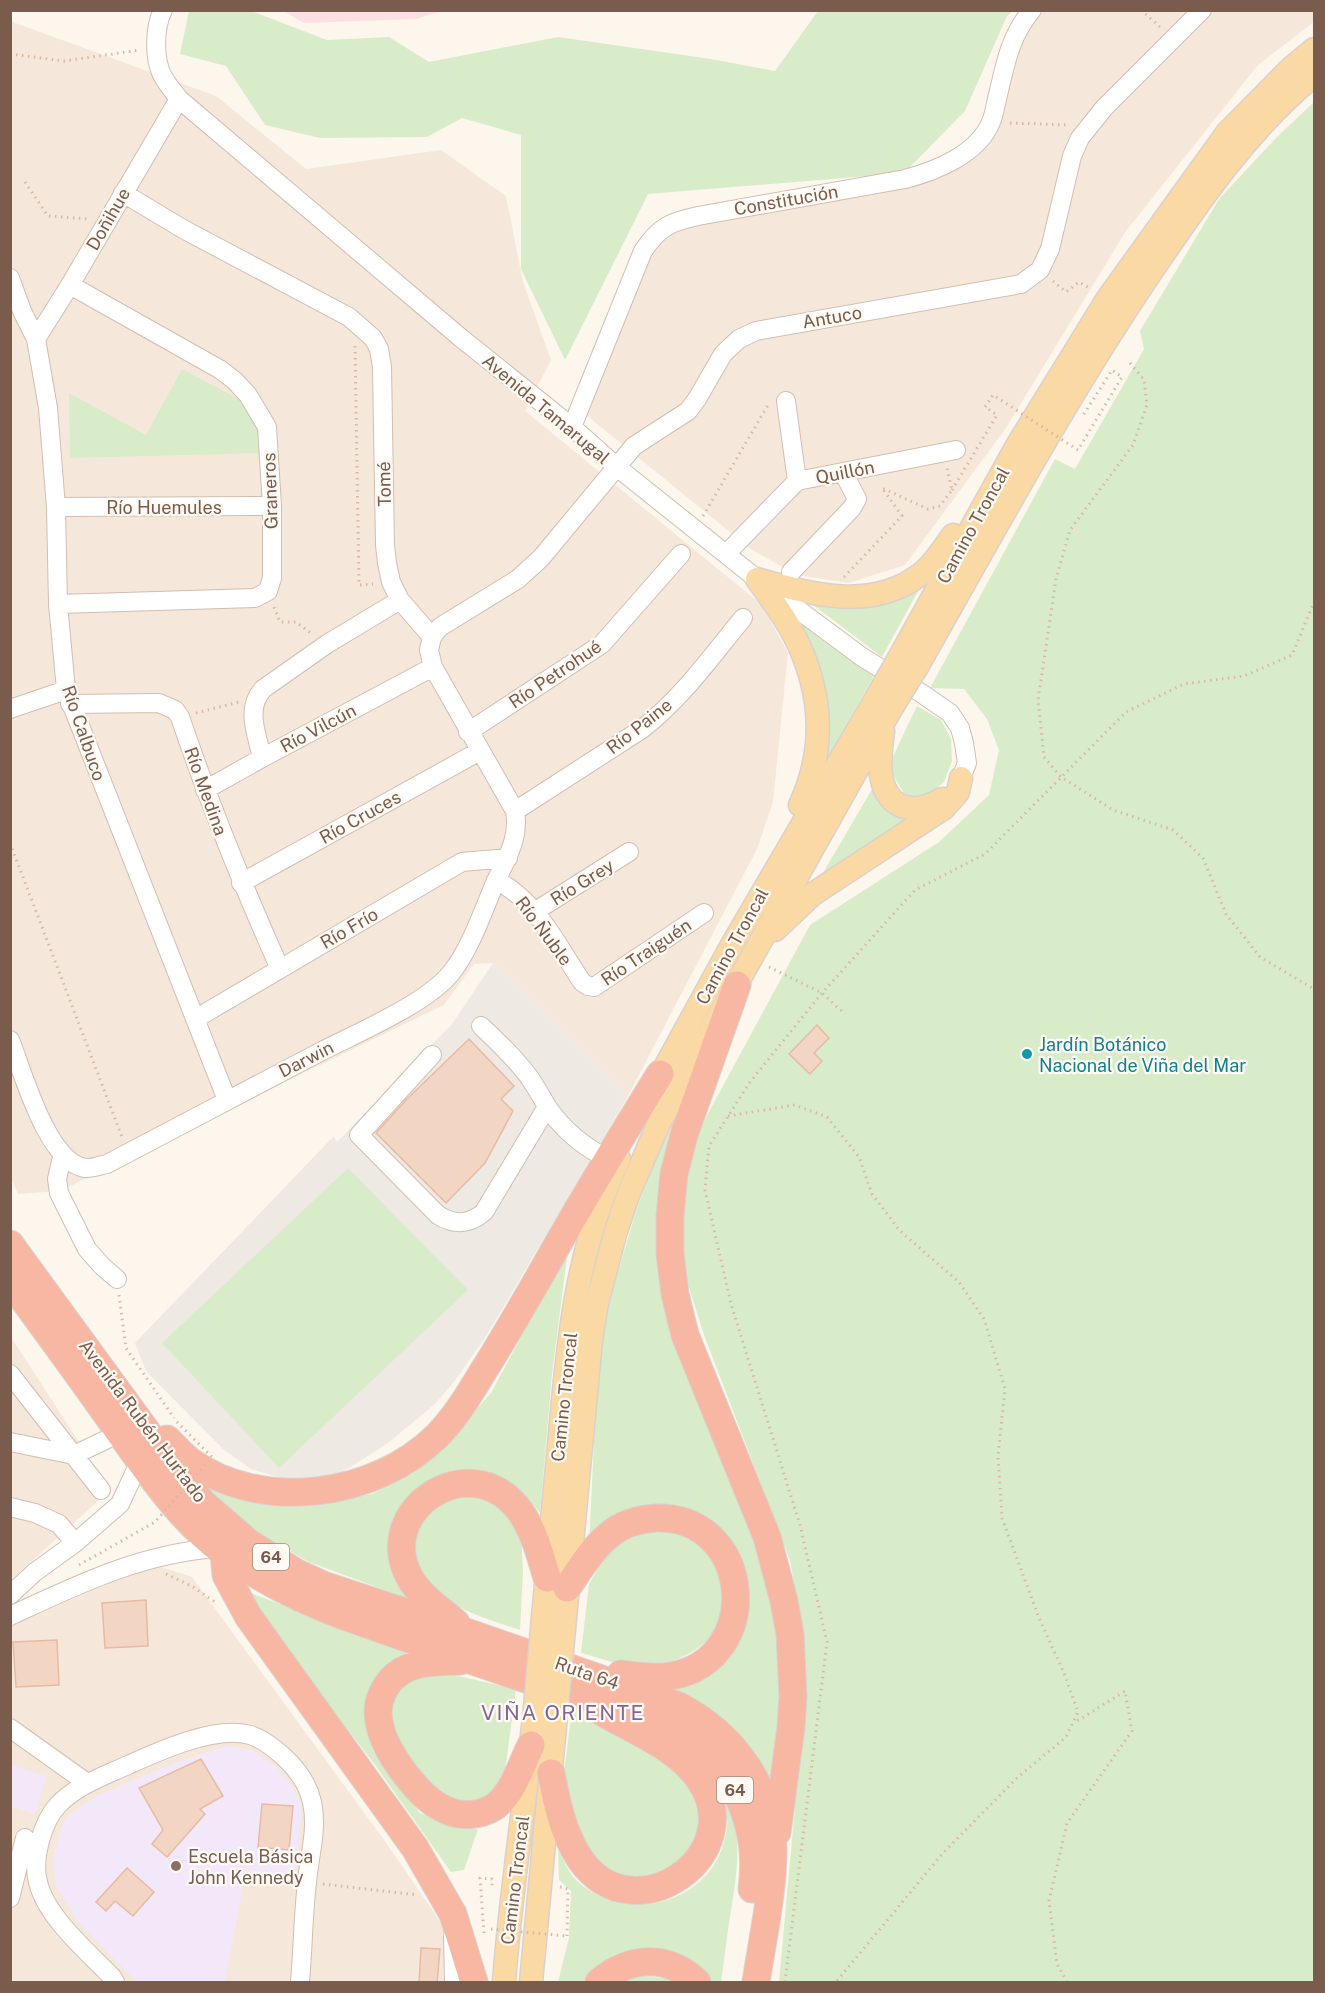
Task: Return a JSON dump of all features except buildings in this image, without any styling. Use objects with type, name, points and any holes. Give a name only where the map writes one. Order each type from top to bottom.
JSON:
[{"type":"highway","points":[[737,985],[676,1164],[670,1216],[670,1254],[675,1294],[685,1335],[767,1537],[784,1601],[790,1644],[793,1696],[772,1872]]},
{"type":"highway","points":[[127,1403],[190,1461],[220,1476],[252,1487],[286,1492],[320,1491],[352,1484],[383,1473],[402,1463],[436,1437],[463,1404],[508,1332],[575,1212],[660,1074]]},
{"type":"highway","name":"Avenida Rubén Hurtado","points":[[10,1244],[183,1480],[227,1526],[265,1554],[323,1585],[469,1633]]},
{"type":"highway","name":"Avenida Rubén Hurtado","points":[[10,1281],[175,1507],[221,1550],[278,1587],[308,1602],[471,1660]]},
{"type":"highway","points":[[469,1633],[426,1599],[405,1568],[403,1555],[405,1530],[416,1508],[435,1491],[460,1483],[486,1486],[508,1498],[525,1519],[557,1583],[610,1534],[635,1521],[664,1518],[691,1525],[714,1541],[730,1565],[737,1592],[734,1621],[721,1646],[687,1672],[659,1678],[568,1689]]},
{"type":"highway","points":[[221,1550],[226,1575],[248,1616],[415,1848],[449,1906],[474,1983]]},
{"type":"highway","name":"Ruta 64","points":[[469,1633],[568,1689],[679,1706],[705,1721],[742,1757],[761,1792],[771,1831],[772,1872],[756,1983]]},
{"type":"highway","points":[[471,1660],[412,1666],[396,1675],[384,1689],[378,1710],[379,1721],[390,1749],[405,1773],[421,1791],[445,1810],[466,1815],[477,1814],[494,1807],[507,1794],[531,1745]]},
{"type":"highway","name":"Ruta 64","points":[[471,1660],[643,1713],[678,1729],[708,1752],[732,1783],[748,1820],[754,1859],[754,1879],[738,1983]]},
{"type":"highway","points":[[551,1773],[559,1814],[574,1849],[589,1870],[610,1884],[635,1890],[661,1888],[684,1875],[702,1855],[707,1843],[711,1816],[705,1790],[699,1778],[664,1747],[568,1689]]},
{"type":"highway","points":[[599,1983],[620,1968],[643,1962],[668,1964],[684,1972],[697,1983]]},
{"type":"main road","name":"Camino Troncal","points":[[557,1583],[597,1303],[613,1240],[628,1195],[658,1125],[737,985],[884,709],[1018,444],[1108,298],[1227,133],[1290,69],[1314,49]]},
{"type":"main road","name":"Camino Troncal","points":[[908,662],[1126,308],[1192,212],[1239,151],[1314,75]]},
{"type":"main road","points":[[757,579],[807,593],[858,597],[876,595],[909,582],[936,559],[1018,444]]},
{"type":"main road","points":[[745,921],[811,782],[819,733],[817,702],[808,669],[792,632],[757,579]]},
{"type":"main road","name":"Camino Troncal","points":[[504,1983],[509,1912],[536,1697],[554,1618],[568,1338],[591,1231],[611,1177],[660,1074],[745,921],[884,709]]},
{"type":"main road","points":[[884,709],[880,750],[882,783],[896,802],[906,808],[925,808],[946,796],[961,778]]},
{"type":"main road","points":[[754,952],[813,894],[944,808],[958,792],[961,778]]},
{"type":"main road","name":"Camino Troncal","points":[[531,1983],[551,1773],[568,1689],[554,1618]]},
{"type":"street","name":"Avenida Tamarugal","points":[[164,10],[156,48],[161,73],[179,99],[461,338],[757,579],[862,657],[919,691],[950,714],[960,728],[964,743],[967,763],[961,778]]},
{"type":"street","name":"Constitución","points":[[572,427],[643,251],[660,229],[674,221],[905,179],[931,172],[953,160],[971,147],[991,123],[1011,42],[1032,10]]},
{"type":"street","points":[[1040,270],[1050,249],[1072,156],[1080,138],[1202,10]]},
{"type":"street","name":"Doñihue","points":[[36,339],[179,99]]},
{"type":"street","name":"Tomé","points":[[123,193],[183,229],[349,317],[373,338],[379,349],[382,367],[385,545],[391,582],[400,600],[432,637]]},
{"type":"street","name":"Antuco","points":[[432,637],[440,627],[498,592],[542,558],[634,446],[688,411],[723,354],[747,334],[1021,284],[1040,270]]},
{"type":"street","name":"Río Calbuco","points":[[10,278],[22,311],[36,339],[48,408],[56,507],[58,604],[68,697],[227,1100]]},
{"type":"street","name":"Graneros","points":[[70,285],[220,370],[248,395],[267,427],[272,506],[272,578],[268,591]]},
{"type":"street","points":[[779,399],[797,481]]},
{"type":"street","name":"Quillón","points":[[727,554],[797,481],[949,452]]},
{"type":"street","points":[[791,572],[852,508],[857,499],[843,472]]},
{"type":"street","name":"Río Huemules","points":[[56,507],[272,506]]},
{"type":"street","name":"Río Petrohué","points":[[468,732],[602,644],[681,554]]},
{"type":"street","points":[[58,604],[255,598],[268,591]]},
{"type":"street","points":[[262,758],[252,709],[256,697],[263,689],[327,644],[400,600]]},
{"type":"street","name":"Río Paine","points":[[515,811],[642,729],[660,714],[688,685],[743,618]]},
{"type":"street","points":[[432,637],[429,650],[433,668],[515,811],[517,823],[515,840],[496,880]]},
{"type":"street","name":"Río Vilcún","points":[[205,790],[433,668]]},
{"type":"street","points":[[10,709],[68,697],[159,703],[175,710],[180,717]]},
{"type":"street","name":"Río Medina","points":[[180,717],[241,883],[280,969]]},
{"type":"street","name":"Río Cruces","points":[[241,883],[480,751]]},
{"type":"street","name":"Río Grey","points":[[534,912],[629,852]]},
{"type":"street","name":"Río Frío","points":[[195,1018],[462,862],[508,858]]},
{"type":"street","name":"Darwin","points":[[62,1157],[84,1168],[107,1164],[415,1002],[439,986],[453,971],[473,935],[496,880]]},
{"type":"street","name":"Río Ñuble","points":[[496,880],[511,887],[534,912],[582,982],[588,986]]},
{"type":"street","name":"Río Traiguén","points":[[588,986],[594,987],[704,913]]},
{"type":"street","points":[[481,1026],[521,1067],[547,1107],[569,1133],[608,1159]]},
{"type":"street","points":[[10,1040],[39,1116],[62,1157],[57,1179],[59,1193],[87,1249],[117,1279]]},
{"type":"street","points":[[432,1055],[359,1135],[445,1220],[470,1221],[484,1212],[547,1107]]},
{"type":"street","points":[[10,1374],[101,1490]]},
{"type":"street","points":[[10,1442],[74,1455],[120,1433]]},
{"type":"street","points":[[10,1595],[120,1504],[140,1461]]},
{"type":"street","points":[[10,1507],[35,1513],[59,1524],[75,1543]]},
{"type":"street","points":[[10,1616],[85,1581],[137,1562],[191,1550],[221,1550]]},
{"type":"street","points":[[35,1572],[50,1598]]},
{"type":"street","points":[[10,1728],[87,1783]]},
{"type":"street","points":[[10,1898],[25,1838],[57,1806],[87,1783],[177,1743],[222,1733],[250,1735],[275,1749],[298,1770],[312,1801],[315,1836],[307,1882],[300,1983]]},
{"type":"street","points":[[25,1838],[36,1862],[38,1882],[48,1906],[115,1983]]},
{"type":"street","points":[[449,1906],[454,1983]]},
{"type":"path","points":[[1141,10],[1173,38]]},
{"type":"path","points":[[10,54],[64,61],[156,48]]},
{"type":"path","points":[[991,123],[1089,126]]},
{"type":"path","points":[[25,182],[48,216],[106,221]]},
{"type":"path","points":[[1040,270],[1066,292],[1079,282],[1108,298]]},
{"type":"path","points":[[356,352],[359,585]]},
{"type":"path","points":[[1130,363],[1144,380],[1147,405],[1133,445],[1070,530],[1056,579],[1038,700],[1044,757],[1061,777],[1113,810],[1173,830],[1203,858],[1226,914],[1260,957],[1314,989]]},
{"type":"path","points":[[826,596],[902,516],[882,488],[928,509],[940,506],[997,415],[986,407],[993,395],[1078,450],[1122,377],[1112,370],[1082,417]]},
{"type":"path","points":[[695,529],[779,399]]},
{"type":"path","points":[[949,452],[952,490]]},
{"type":"path","points":[[268,591],[280,622],[296,622],[327,644]]},
{"type":"path","points":[[836,1983],[944,1853],[1017,1778],[1066,1737],[1078,1712],[1064,1672],[1039,1618],[1002,1518],[998,1456],[1005,1389],[984,1319],[959,1282],[900,1231],[872,1194],[859,1157],[826,1117],[795,1105],[728,1116],[750,1082],[822,993],[915,890],[985,854],[1126,712],[1184,684],[1244,676],[1292,655],[1314,602]]},
{"type":"path","points":[[180,717],[256,697]]},
{"type":"path","points":[[10,843],[128,1153]]},
{"type":"path","points":[[754,952],[822,993],[845,1014]]},
{"type":"path","points":[[79,1565],[155,1522],[212,1457],[175,1420],[126,1348],[117,1279]]},
{"type":"path","points":[[137,1562],[178,1578],[213,1601],[248,1616]]},
{"type":"path","points":[[1067,1983],[1057,1964],[1049,1901],[1067,1823],[1132,1731],[1125,1692],[1072,1724]]},
{"type":"path","points":[[484,1944],[480,1878],[492,1879],[492,1889]]},
{"type":"path","points":[[307,1882],[449,1906]]},
{"type":"path","points":[[491,1919],[491,1929],[567,1936],[568,1889],[558,1887]]},
{"type":"path","points":[[554,1944],[555,1933]]},
{"type":"shaded area","points":[[284,11],[441,11],[416,19],[304,23]]},
{"type":"shaded area","points":[[1038,11],[1314,11],[1314,22],[1258,65],[1126,231],[1006,428],[905,565],[849,583],[797,575],[752,550],[586,415],[654,243],[703,221],[944,171],[990,143],[1015,44]]},
{"type":"shaded area","points":[[10,21],[216,96],[306,169],[441,150],[506,196],[523,282],[551,360],[525,411],[762,605],[788,653],[773,802],[757,849],[628,1096],[493,963],[474,964],[444,1005],[60,1191],[18,1194],[10,1176]]},
{"type":"shaded area","points":[[493,963],[628,1096],[485,1338],[435,1404],[388,1443],[349,1468],[333,1475],[284,1479],[251,1469],[223,1449],[146,1371],[135,1343],[334,1136],[337,1142],[452,1024]]},
{"type":"shaded area","points":[[11,1337],[110,1490],[11,1580]]},
{"type":"shaded area","points":[[152,1564],[192,1577],[387,1844],[448,1933],[444,1982],[11,1982],[10,1626]]},
{"type":"shaded area","name":"Escuela Básica John Kennedy","points":[[227,1746],[252,1750],[274,1765],[290,1783],[302,1804],[296,1875],[245,1875],[225,1982],[137,1982],[78,1922],[56,1886],[53,1857],[61,1829],[67,1816],[96,1796],[175,1763]]},
{"type":"shaded area","points":[[11,1765],[46,1776],[35,1814],[11,1806]]},
{"type":"green space","points":[[249,10],[327,40],[389,37],[429,62],[558,37],[711,59],[775,71],[818,11],[1013,11],[1007,16],[965,111],[904,173],[648,194],[565,360],[521,269],[521,135],[462,118],[427,137],[320,138],[265,125],[226,66],[180,54],[189,11]]},
{"type":"green space","name":"Jardín Botánico Nacional de Viña del Mar","points":[[1314,102],[1314,1982],[779,1982],[806,1686],[803,1638],[790,1560],[704,1335],[686,1278],[682,1230],[683,1188],[697,1134],[810,925],[939,842],[989,795],[999,750],[987,719],[964,689],[930,688],[1055,459],[1075,469],[1144,349],[1140,331],[1219,199],[1277,137]]},
{"type":"green space","points":[[182,369],[246,403],[261,426],[261,453],[70,458],[69,393],[146,435]]},
{"type":"green space","points":[[923,582],[882,657],[804,598]]},
{"type":"green space","points":[[794,618],[874,676],[817,776]]},
{"type":"green space","points":[[917,706],[941,720],[951,739],[952,761],[944,782],[922,800],[907,798],[888,767]]},
{"type":"green space","points":[[875,784],[915,816],[820,878]]},
{"type":"green space","points":[[683,1100],[658,1237],[761,1549],[774,1601],[784,1718],[775,1795],[662,1688],[715,1663],[737,1551],[715,1524],[680,1512],[589,1544],[598,1361],[608,1305],[638,1205]]},
{"type":"green space","points":[[348,1168],[468,1290],[279,1468],[162,1343]]},
{"type":"green space","points":[[568,1249],[552,1374],[540,1513],[526,1496],[506,1480],[481,1470],[452,1470],[426,1482],[401,1505],[388,1536],[392,1571],[409,1599],[309,1562],[253,1530],[185,1466],[268,1503],[305,1505],[372,1494],[412,1472],[451,1437],[491,1393]]},
{"type":"green space","points":[[454,1493],[490,1499],[521,1530],[523,1572],[520,1630],[457,1606],[442,1597],[420,1573],[411,1550],[413,1531],[423,1518]]},
{"type":"green space","points":[[686,1528],[727,1576],[723,1617],[710,1638],[689,1654],[652,1666],[626,1665],[581,1653],[589,1584],[606,1554],[630,1532]]},
{"type":"green space","points":[[251,1593],[413,1654],[367,1725],[373,1751],[420,1813],[459,1828],[478,1829],[464,1870],[451,1872],[375,1765],[280,1642]]},
{"type":"green space","points":[[441,1672],[516,1689],[504,1779],[489,1796],[470,1807],[442,1798],[406,1760],[390,1733],[391,1692],[412,1675]]},
{"type":"green space","points":[[573,1703],[623,1728],[676,1763],[705,1811],[689,1852],[672,1870],[628,1880],[588,1858],[561,1794]]},
{"type":"green space","points":[[679,1746],[719,1787],[735,1823],[736,1874],[721,1982],[712,1982],[692,1963],[675,1954],[635,1949],[611,1956],[586,1982],[558,1982],[569,1938],[571,1891],[559,1880],[558,1848],[576,1880],[595,1894],[617,1902],[640,1904],[662,1901],[683,1893],[701,1880],[715,1863],[727,1829],[725,1807],[715,1788]]},
{"type":"green space","points":[[639,1975],[691,1982],[612,1982]]},
{"type":"place","name":"Jardín Botánico Nacional de Viña del Mar","points":[[1027,1054]]},
{"type":"place","name":"Escuela Básica John Kennedy","points":[[176,1866]]},
{"type":"district","name":"VIÑA ORIENTE","points":[[563,1712]]}]
